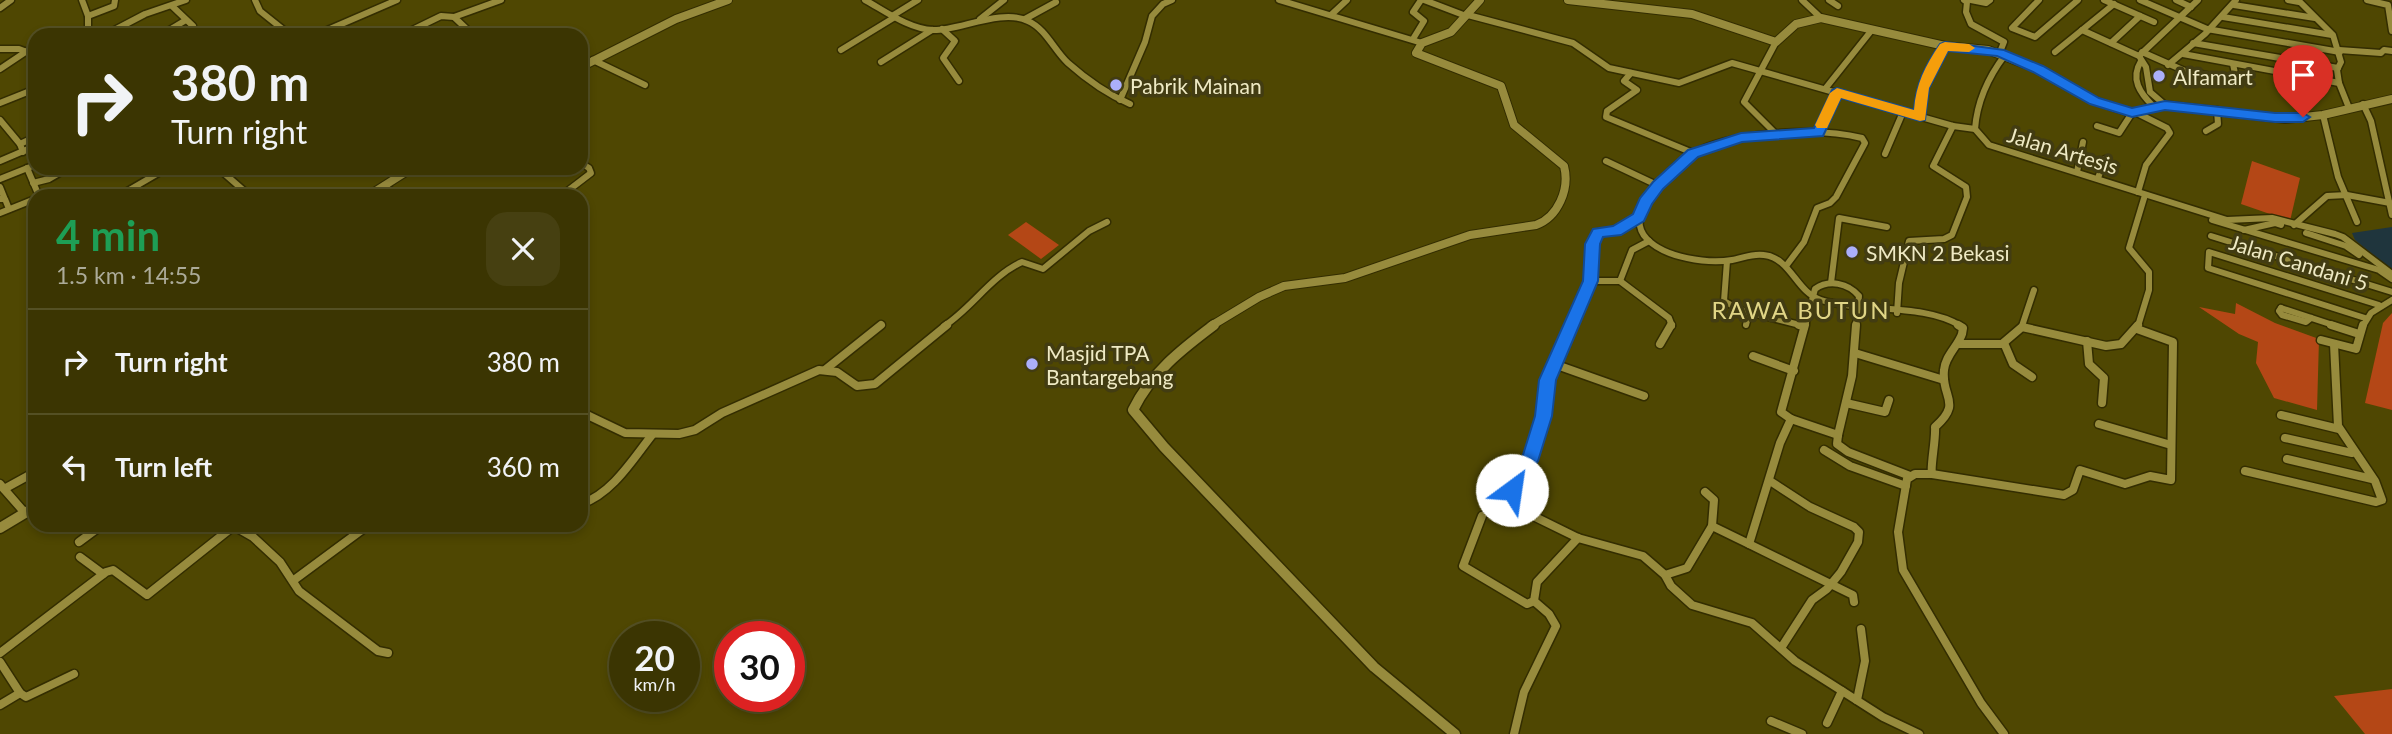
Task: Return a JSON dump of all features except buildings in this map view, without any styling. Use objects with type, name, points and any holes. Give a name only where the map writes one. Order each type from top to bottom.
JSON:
[{"type":"street","points":[[0,8],[11,0]]},
{"type":"street","points":[[82,0],[88,16],[88,28]]},
{"type":"street","points":[[88,16],[114,6],[115,0]]},
{"type":"street","points":[[118,28],[145,14],[186,0]]},
{"type":"street","points":[[254,0],[260,10],[282,28]]},
{"type":"street","points":[[332,28],[397,0]]},
{"type":"street","points":[[416,28],[441,16],[454,17],[501,0]]},
{"type":"street","points":[[588,63],[676,19],[728,0]]},
{"type":"street","points":[[865,0],[894,17],[933,30],[978,21],[1025,19],[1056,2]]},
{"type":"street","points":[[841,50],[918,0]]},
{"type":"street","points":[[978,21],[1004,0]]},
{"type":"street","points":[[1120,100],[1145,43],[1152,16],[1163,4],[1172,0]]},
{"type":"street","points":[[1279,0],[1422,43]]},
{"type":"street","points":[[1302,6],[1307,0]]},
{"type":"street","points":[[1331,15],[1347,0]]},
{"type":"street","points":[[1413,39],[1424,22],[1413,12],[1424,0],[1467,16],[1565,40],[1609,68],[1679,83],[1726,64],[1953,126],[1975,129],[1976,116],[1992,72],[2002,54],[2002,40],[1977,29],[1967,21],[1964,14],[1966,0],[1986,3],[1990,0]]},
{"type":"street","points":[[1455,734],[1374,667],[1164,447],[1133,410],[1139,396],[1171,359],[1231,313],[1276,289],[1344,278],[1472,235],[1540,223],[1552,215],[1567,180],[1564,166],[1514,124],[1501,86],[1416,53],[1422,43],[1451,32],[1480,0]]},
{"type":"street","points":[[1568,0],[1656,8],[1692,15],[1776,42]]},
{"type":"street","points":[[1802,0],[1821,18]]},
{"type":"street","points":[[1829,0],[1838,6]]},
{"type":"street","points":[[2039,0],[2012,28],[2035,37],[2075,1]]},
{"type":"street","points":[[2104,0],[2154,22]]},
{"type":"street","points":[[2140,0],[2210,30],[2339,51],[2392,51]]},
{"type":"street","points":[[2176,0],[2191,7]]},
{"type":"street","points":[[2153,106],[2138,91],[2136,69],[2141,56],[2198,0]]},
{"type":"street","points":[[2288,0],[2299,1],[2333,35],[2342,62],[2338,68],[2339,83],[2349,108]]},
{"type":"street","points":[[2367,0],[2390,6],[2392,31]]},
{"type":"street","points":[[2168,65],[2183,55],[2235,3],[2316,18]]},
{"type":"street","points":[[2055,52],[2114,4]]},
{"type":"street","points":[[172,6],[193,26]]},
{"type":"street","points":[[2111,43],[2140,16]]},
{"type":"street","points":[[454,17],[466,28]]},
{"type":"street","points":[[2223,17],[2333,35]]},
{"type":"street","points":[[1777,135],[1744,102],[1760,66],[1776,42],[1796,24],[1821,18],[1945,46],[2002,54],[2038,69],[2095,101],[2133,112],[2167,128],[2170,133],[2146,165],[2129,248],[2149,272],[2149,290],[2137,329],[2121,344],[2106,346],[2022,327]]},
{"type":"street","points":[[1025,19],[1038,27],[1067,62],[1120,100],[1130,104]]},
{"type":"street","points":[[173,28],[186,20]]},
{"type":"street","points":[[942,29],[955,41],[943,58],[950,73],[959,81]]},
{"type":"street","points":[[881,62],[933,30]]},
{"type":"street","points":[[2082,30],[2141,56],[2185,71],[2234,80],[2233,64]]},
{"type":"street","points":[[2210,30],[2213,60]]},
{"type":"street","points":[[1825,89],[1871,31]]},
{"type":"street","points":[[2193,43],[2338,68]]},
{"type":"street","points":[[1920,117],[1923,88],[1945,46]]},
{"type":"street","points":[[1,50],[27,51]]},
{"type":"street","points":[[0,69],[27,51]]},
{"type":"street","points":[[2183,55],[2339,83]]},
{"type":"street","points":[[2183,55],[2185,71]]},
{"type":"street","points":[[2141,56],[2146,67],[2150,92]]},
{"type":"street","points":[[593,60],[645,85]]},
{"type":"street","points":[[1631,72],[1625,81],[1637,90],[1607,111],[1606,117],[1693,153]]},
{"type":"street","points":[[2138,91],[2150,92],[2165,105]]},
{"type":"street","points":[[0,103],[28,92]]},
{"type":"street","points":[[1819,132],[1837,93]]},
{"type":"street","points":[[2096,126],[2121,133],[2133,112],[2153,106],[2285,118],[2323,115],[2392,99]]},
{"type":"street","points":[[2363,104],[2371,121],[2392,215]]},
{"type":"street","points":[[2206,131],[2218,124],[2217,110]]},
{"type":"street","points":[[1885,154],[1903,112]]},
{"type":"street","points":[[2323,115],[2338,177],[2357,222]]},
{"type":"street","points":[[0,120],[20,144],[23,152]]},
{"type":"street","points":[[1897,313],[1899,283],[1909,241],[1944,239],[1952,235],[1967,197],[1966,187],[1933,166],[1953,126]]},
{"type":"street","name":"Jalan Artesis","points":[[1975,129],[1989,145],[1998,149],[2227,220],[2272,218],[2343,237],[2392,276]]},
{"type":"street","points":[[1786,266],[1804,242],[1817,208],[1832,203],[1865,143],[1857,136],[1819,132],[1741,138],[1693,153],[1658,186],[1645,202],[1639,217],[1641,228],[1649,241],[1671,254],[1691,259],[1727,261],[1760,253],[1772,256],[1786,266],[1814,297],[1858,309],[1945,318],[1958,323],[1964,331],[1944,368],[1950,408],[1944,419],[1935,427],[1936,448],[1930,468],[1932,474]]},
{"type":"street","points":[[20,144],[28,140]]},
{"type":"street","points":[[2077,172],[2082,142]]},
{"type":"street","points":[[0,160],[28,150]]},
{"type":"street","points":[[2098,178],[2105,159]]},
{"type":"street","points":[[1606,161],[1658,186]]},
{"type":"street","points":[[570,189],[591,173],[588,167]]},
{"type":"street","points":[[0,177],[27,168]]},
{"type":"street","points":[[30,175],[35,189]]},
{"type":"street","points":[[33,183],[57,175]]},
{"type":"street","points":[[131,189],[155,175]]},
{"type":"street","points":[[226,175],[242,189]]},
{"type":"street","points":[[378,189],[401,175]]},
{"type":"street","points":[[383,186],[388,189]]},
{"type":"street","points":[[0,187],[2,198],[9,209]]},
{"type":"street","points":[[2294,225],[2327,196],[2347,195],[2390,203]]},
{"type":"street","points":[[0,213],[28,201]]},
{"type":"street","points":[[1639,217],[1616,231],[1598,232],[1592,244],[1590,281],[1554,364],[1545,392],[1541,428],[1530,461],[1515,480],[1513,499],[1519,509],[1578,538],[1643,556],[1665,575],[1671,586],[1692,605],[1752,623],[1795,661],[1883,717],[1919,734]]},
{"type":"street","points":[[1831,283],[1839,218],[1887,227]]},
{"type":"street","points":[[2212,220],[2392,276]]},
{"type":"street","points":[[826,369],[836,372],[857,386],[875,384],[960,316],[1007,269],[1022,262],[1043,269],[1089,231],[1107,222]]},
{"type":"street","points":[[2244,230],[2275,223],[2346,246],[2379,270]]},
{"type":"street","points":[[2211,236],[2392,292]]},
{"type":"street","points":[[1620,281],[1632,250],[1649,241]]},
{"type":"street","name":"Jalan Candani 5","points":[[2365,318],[2208,268],[2209,252],[2379,305]]},
{"type":"street","points":[[1727,261],[1724,301],[1749,312],[1804,326]]},
{"type":"street","points":[[1590,281],[1620,281],[1669,318],[1672,327],[1660,344]]},
{"type":"street","points":[[1838,435],[1791,419],[1783,415],[1781,408],[1817,286],[1831,283],[1857,291],[1855,353],[1837,444],[1848,452],[1910,476],[1932,474],[2064,495],[2073,490],[2080,470],[2125,484],[2150,476],[2171,480],[2173,342],[2137,329]]},
{"type":"street","points":[[1959,344],[2004,342],[2022,327],[2034,290]]},
{"type":"street","points":[[2321,340],[2356,349],[2365,318],[2379,305],[2392,300]]},
{"type":"street","points":[[1746,325],[1749,312]]},
{"type":"street","points":[[2311,318],[2359,334]]},
{"type":"street","points":[[588,415],[625,433],[653,435],[692,432],[733,408],[770,394],[809,373],[826,369],[881,325]]},
{"type":"street","points":[[2087,341],[2089,364],[2104,378],[2102,403]]},
{"type":"street","points":[[2004,342],[2006,354],[2015,368],[2032,377]]},
{"type":"street","points":[[2245,471],[2376,502],[2382,500],[2381,490],[2352,453],[2335,417],[2337,368],[2334,344]]},
{"type":"street","points":[[2337,368],[2348,349]]},
{"type":"street","points":[[1855,353],[1944,380]]},
{"type":"street","points":[[1753,356],[1794,371]]},
{"type":"street","points":[[1554,364],[1644,396]]},
{"type":"street","points":[[1846,403],[1885,412],[1889,400]]},
{"type":"street","points":[[2281,415],[2339,429]]},
{"type":"street","points":[[1749,544],[1780,443],[1791,419]]},
{"type":"street","points":[[2099,425],[2171,446]]},
{"type":"street","points":[[588,502],[609,485],[653,435]]},
{"type":"street","points":[[2285,438],[2352,453]]},
{"type":"street","points":[[1824,450],[1848,465],[1906,486]]},
{"type":"street","points":[[1848,452],[1848,465]]},
{"type":"street","points":[[2287,459],[2373,479]]},
{"type":"street","points":[[25,513],[2,486],[28,475]]},
{"type":"street","points":[[1910,476],[1898,536],[1899,566],[1981,703],[2004,734]]},
{"type":"street","points":[[1770,481],[1810,507],[1858,530],[1858,542],[1832,583],[1812,600],[1781,648]]},
{"type":"street","points":[[1665,575],[1687,568],[1712,526],[1714,500],[1705,492]]},
{"type":"street","points":[[0,528],[28,511]]},
{"type":"street","points":[[1482,516],[1463,566],[1527,604],[1534,601]]},
{"type":"street","points":[[1712,526],[1832,583],[1853,595],[1854,602]]},
{"type":"street","points":[[79,542],[93,532]]},
{"type":"street","points":[[0,653],[103,574],[113,570],[147,595],[225,532]]},
{"type":"street","points":[[245,532],[285,567],[299,591],[378,651],[388,653]]},
{"type":"street","points":[[294,580],[359,532]]},
{"type":"street","points":[[1534,601],[1537,582],[1578,538]]},
{"type":"street","points":[[80,557],[103,574]]},
{"type":"street","points":[[1514,734],[1526,687],[1556,626],[1549,614],[1534,601]]},
{"type":"street","points":[[1857,700],[1865,661],[1861,629]]},
{"type":"street","points":[[0,662],[20,693],[30,697],[74,674]]},
{"type":"street","points":[[1827,723],[1842,691]]},
{"type":"street","points":[[0,705],[20,693]]},
{"type":"street","points":[[1771,721],[1802,734]]},
{"type":"shaded area","points":[[2252,161],[2300,178],[2290,221],[2241,204]]},
{"type":"shaded area","points":[[1026,222],[1059,245],[1041,259],[1008,235]]},
{"type":"shaded area","points":[[2236,303],[2275,323],[2319,339],[2317,410],[2274,398],[2256,363],[2258,342],[2239,334],[2199,307],[2235,314]]},
{"type":"shaded area","points":[[2392,313],[2392,410],[2365,403],[2383,323]]},
{"type":"shaded area","points":[[2392,689],[2392,734],[2365,734],[2334,696]]},
{"type":"water","points":[[2392,227],[2392,270],[2355,240],[2352,233]]},
{"type":"slow traffic","points":[[1822,125],[1837,93],[1920,117],[1923,88],[1945,46],[1969,48]]},
{"type":"place","name":"Alfamart","points":[[2159,76]]},
{"type":"place","name":"Pabrik Mainan","points":[[1116,85]]},
{"type":"place","name":"SMKN 2 Bekasi","points":[[1852,252]]},
{"type":"place","name":"Masjid TPA Bantargebang","points":[[1032,364]]},
{"type":"district","name":"RAWA BUTUN","points":[[1801,309]]},
{"type":"route","points":[[1512,490],[1515,480],[1530,461],[1544,416],[1548,380],[1590,281],[1592,244],[1598,232],[1616,231],[1639,217],[1645,202],[1658,186],[1693,153],[1741,138],[1819,132],[1837,93],[1920,117],[1923,88],[1945,46],[2000,52],[2038,69],[2095,101],[2132,113],[2165,105],[2234,111],[2275,118],[2303,117]]}]
